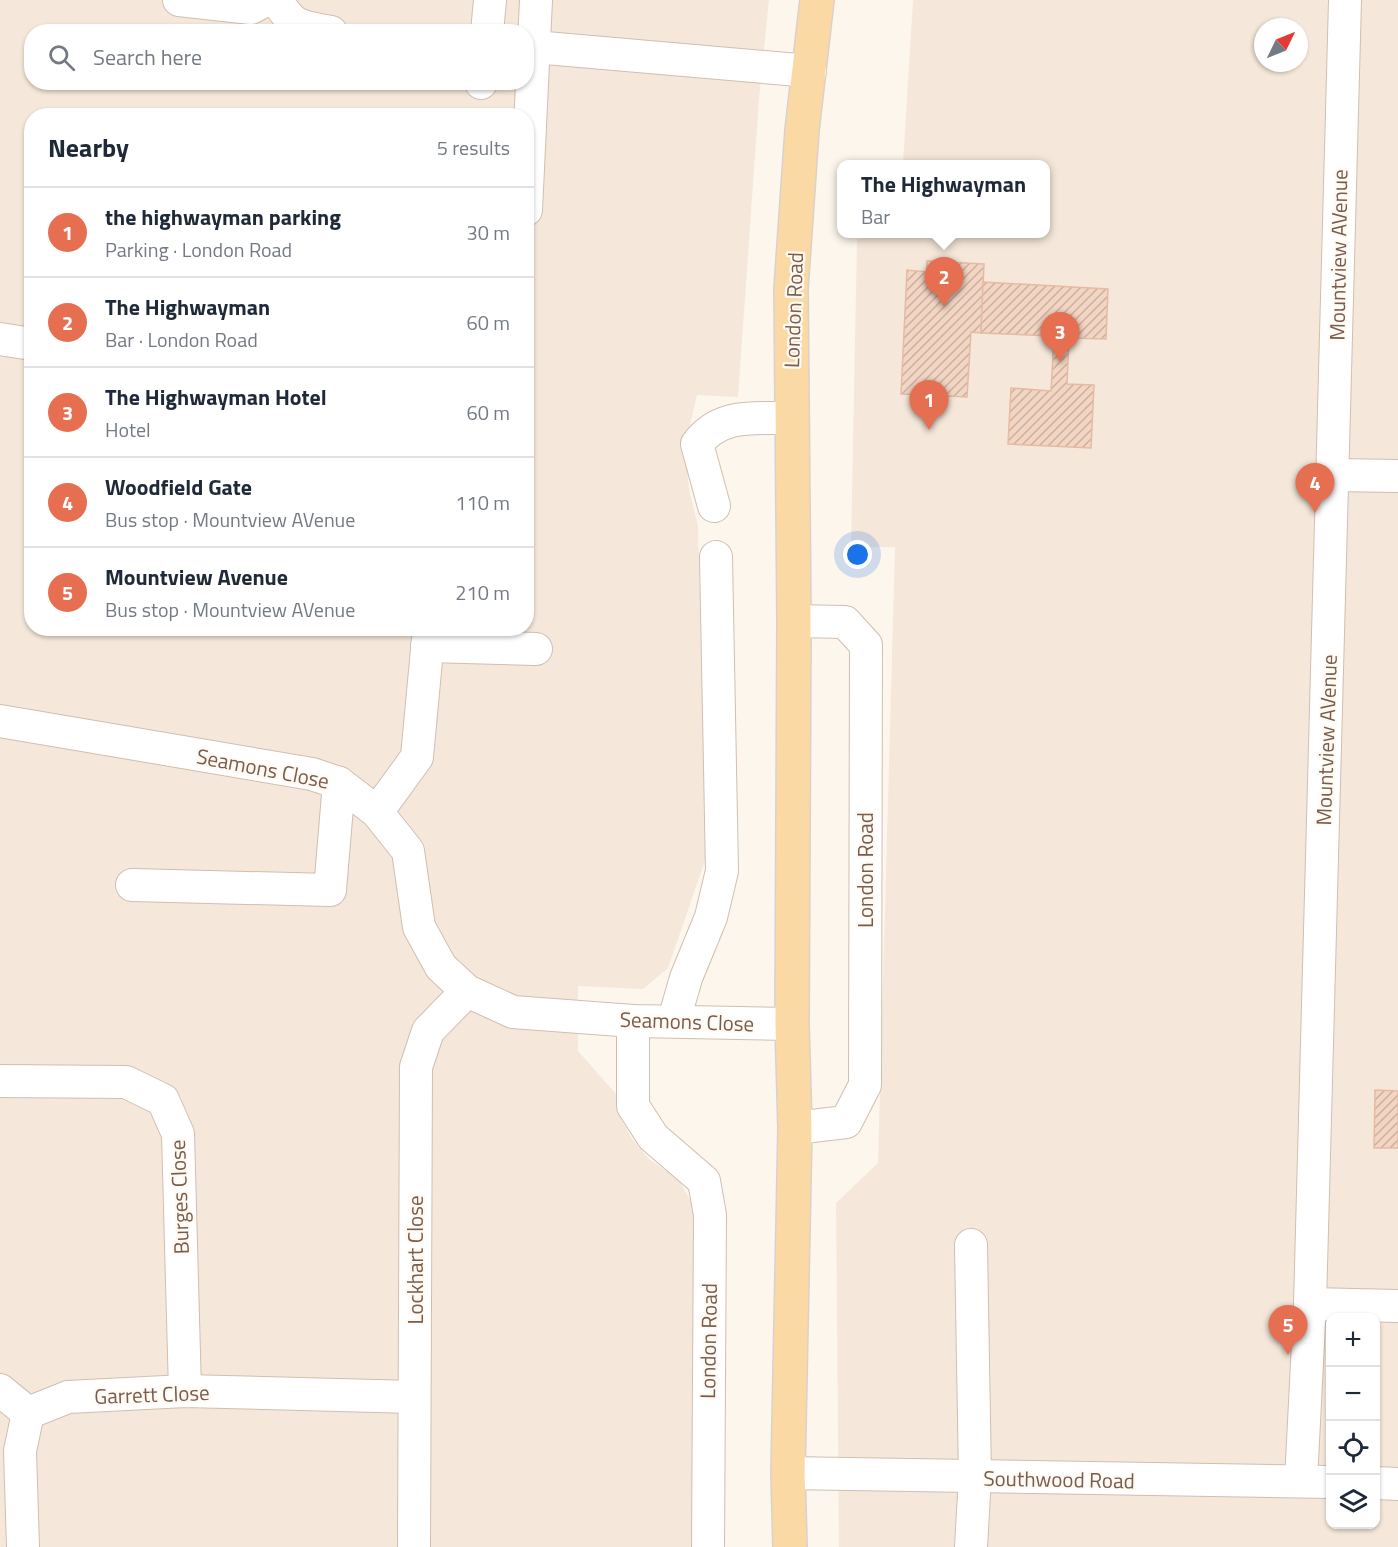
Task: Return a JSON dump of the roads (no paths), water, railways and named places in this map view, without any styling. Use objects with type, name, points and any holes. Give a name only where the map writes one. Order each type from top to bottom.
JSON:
[{"type":"main road","name":"London Road","points":[[790,1547],[788,1473],[795,1128],[792,1024],[794,621],[792,289],[802,130],[817,0]]},
{"type":"street","points":[[179,0],[251,8],[267,0]]},
{"type":"street","points":[[277,0],[288,20],[294,24]]},
{"type":"street","points":[[488,24],[490,0]]},
{"type":"street","points":[[536,0],[534,47],[810,71]]},
{"type":"street","name":"Mountview AVenue","points":[[1316,1481],[1310,1305],[1345,0]]},
{"type":"street","points":[[531,108],[532,90]]},
{"type":"street","points":[[0,339],[24,343]]},
{"type":"street","points":[[714,506],[697,444],[704,434],[713,426],[737,420],[791,417]]},
{"type":"street","points":[[1333,475],[1398,476]]},
{"type":"street","points":[[674,1020],[686,978],[711,917],[722,871],[716,557]]},
{"type":"street","name":"London Road","points":[[794,621],[845,622],[866,645],[865,1086],[846,1122],[795,1128]]},
{"type":"street","points":[[377,812],[417,757],[428,637],[536,649]]},
{"type":"street","name":"Seamons Close","points":[[0,721],[312,774],[339,783],[377,812],[408,851],[419,927],[441,967],[467,991],[513,1012],[633,1021],[792,1024]]},
{"type":"street","points":[[132,885],[330,890],[339,783]]},
{"type":"street","name":"Lockhart Close","points":[[414,1547],[416,1067],[428,1031],[467,991]]},
{"type":"street","name":"London Road","points":[[633,1021],[633,1106],[653,1137],[704,1181],[710,1215],[708,1547]]},
{"type":"street","name":"Burges Close","points":[[0,1081],[126,1082],[163,1100],[178,1134],[185,1391]]},
{"type":"street","points":[[971,1245],[975,1477],[971,1547]]},
{"type":"street","points":[[1310,1305],[1398,1306]]},
{"type":"street","points":[[0,1390],[28,1413],[20,1451],[23,1547]]},
{"type":"street","name":"Garrett Close","points":[[28,1413],[68,1397],[185,1391],[414,1397]]},
{"type":"street","name":"Southwood Road","points":[[788,1473],[1316,1481]]},
{"type":"street","points":[[1380,1483],[1398,1484]]},
{"type":"place","name":"The Highwayman","points":[[944,307]]},
{"type":"place","name":"The Highwayman Hotel","points":[[1060,362]]},
{"type":"place","name":"the highwayman parking","points":[[929,430]]},
{"type":"place","name":"Woodfield Gate","points":[[1315,513]]},
{"type":"place","name":"Mountview Avenue","points":[[1288,1355]]}]
